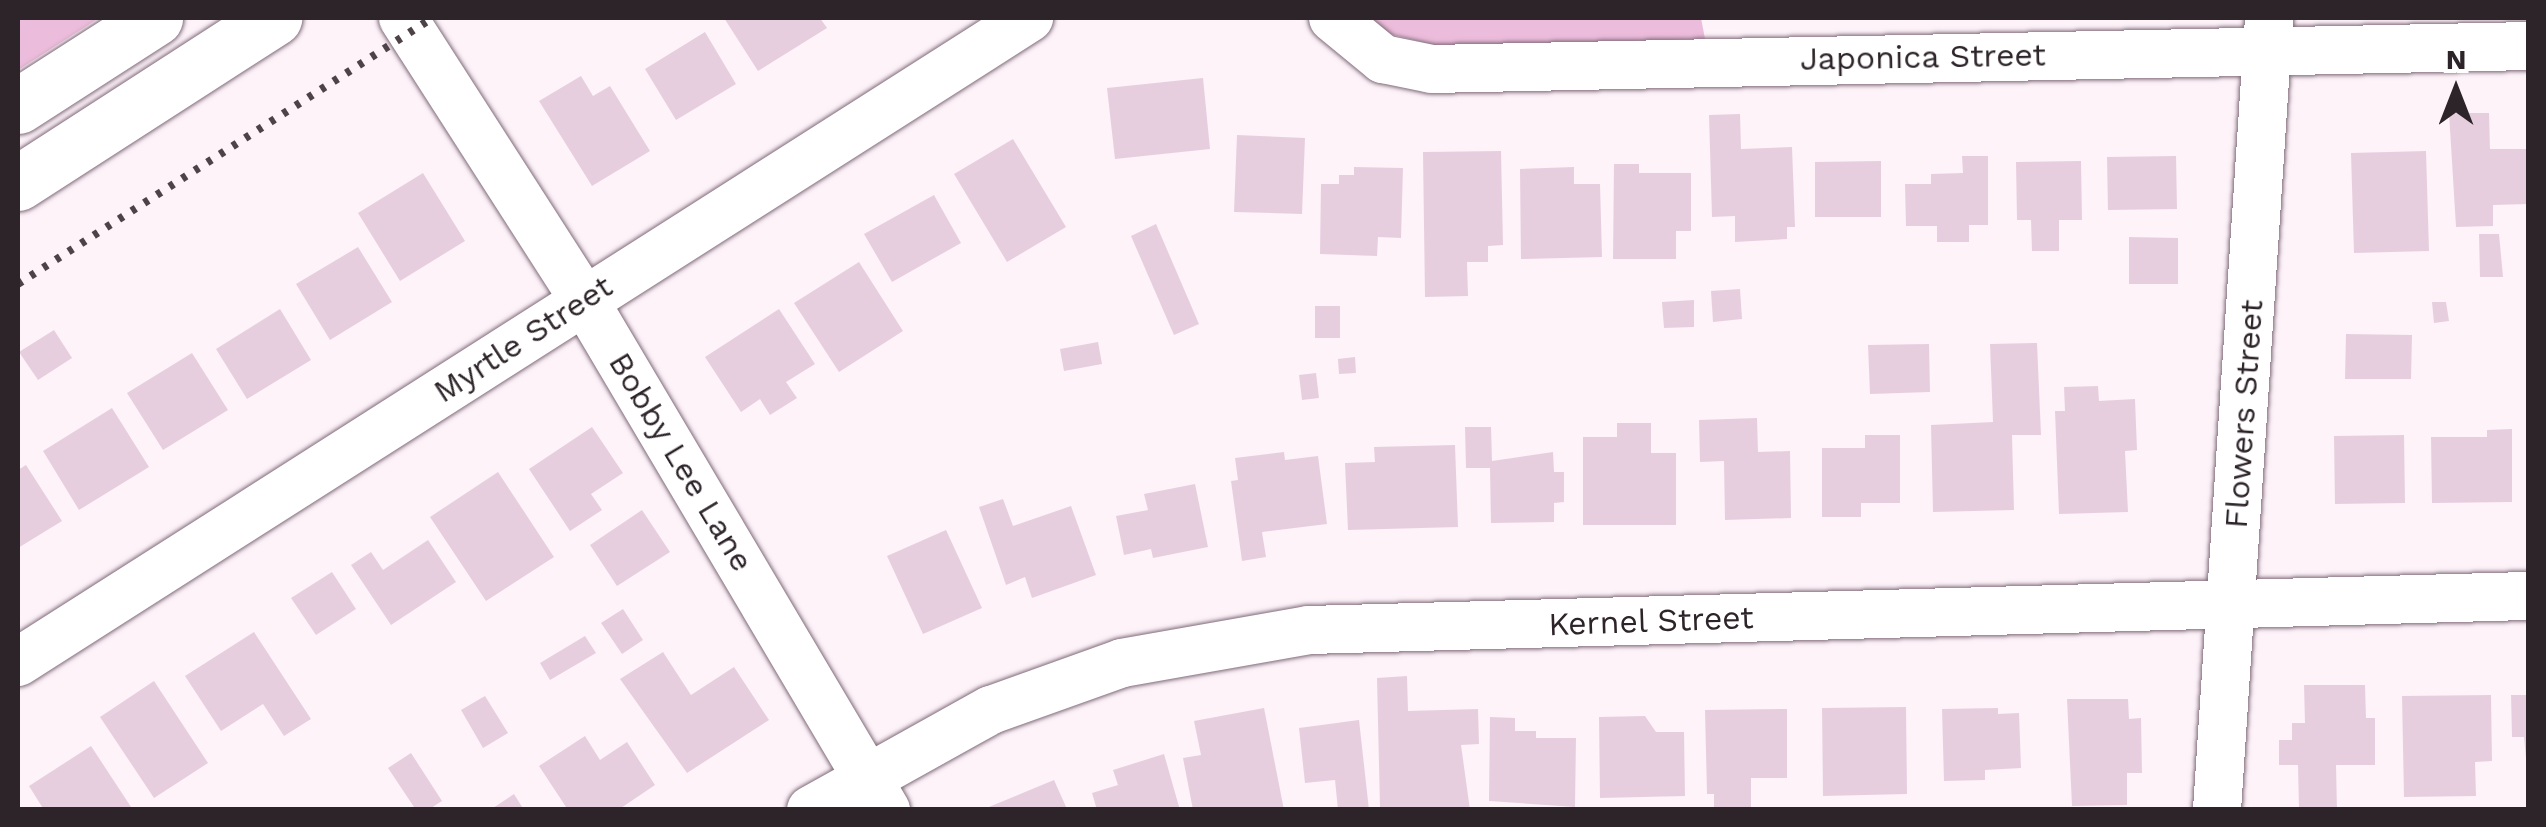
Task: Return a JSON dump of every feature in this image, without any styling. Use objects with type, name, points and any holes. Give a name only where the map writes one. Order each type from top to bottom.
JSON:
[{"type":"main road","points":[[18,106],[155,18]]},
{"type":"main road","points":[[18,182],[274,18]]},
{"type":"street","name":"Bobby Lee Lane","points":[[404,18],[584,300],[877,791]]},
{"type":"street","name":"Myrtle Street","points":[[18,662],[1029,18]]},
{"type":"street","name":"Japonica Street","points":[[1333,18],[1384,59],[1432,68],[2269,33],[2528,46]]},
{"type":"street","name":"Flowers Street","points":[[2217,810],[2269,33]]},
{"type":"street","name":"Kernel Street","points":[[810,810],[877,791],[991,710],[1122,662],[1308,630],[2528,596]]},
{"type":"shaded area","points":[[18,18],[99,18],[18,70]]},
{"type":"shaded area","points":[[1368,18],[1701,18],[1705,39],[1438,46],[1390,34]]},
{"type":"building","points":[[724,18],[820,18],[827,28],[758,71]]},
{"type":"building","points":[[705,32],[736,84],[676,120],[645,69]]},
{"type":"building","points":[[581,76],[593,96],[610,86],[650,151],[592,186],[539,101]]},
{"type":"building","points":[[1203,78],[1210,149],[1115,159],[1107,88]]},
{"type":"building","points":[[2449,113],[2489,113],[2490,149],[2528,149],[2528,204],[2493,205],[2493,226],[2456,227]]},
{"type":"building","points":[[1740,114],[1741,149],[1792,147],[1795,227],[1787,227],[1787,239],[1735,242],[1735,216],[1712,217],[1709,115]]},
{"type":"building","points":[[1237,135],[1305,138],[1302,214],[1234,212]]},
{"type":"building","points":[[1013,139],[1066,227],[1007,262],[954,174]]},
{"type":"building","points":[[1501,151],[1503,245],[1488,246],[1488,262],[1467,262],[1468,296],[1425,297],[1423,152]]},
{"type":"building","points":[[2426,151],[2429,251],[2354,253],[2351,153]]},
{"type":"building","points":[[1962,156],[1988,156],[1988,225],[1969,225],[1969,242],[1937,242],[1937,226],[1906,226],[1905,184],[1931,184],[1931,174],[1963,173]]},
{"type":"building","points":[[2176,156],[2177,209],[2108,210],[2107,157]]},
{"type":"building","points":[[1881,161],[1881,217],[1815,217],[1815,162]]},
{"type":"building","points":[[2081,161],[2082,220],[2059,220],[2059,251],[2032,251],[2031,220],[2017,220],[2016,162]]},
{"type":"building","points":[[1614,164],[1639,164],[1639,173],[1691,173],[1691,231],[1676,231],[1676,259],[1613,259]]},
{"type":"building","points":[[1354,167],[1403,168],[1401,238],[1378,237],[1377,256],[1320,254],[1321,184],[1339,184],[1339,175],[1354,175]]},
{"type":"building","points":[[1574,167],[1574,184],[1600,184],[1602,257],[1521,259],[1520,169]]},
{"type":"building","points":[[423,173],[465,241],[400,281],[358,213]]},
{"type":"building","points":[[934,195],[961,243],[892,282],[864,234]]},
{"type":"building","points":[[1156,224],[1199,324],[1174,335],[1131,236]]},
{"type":"building","points":[[2479,234],[2499,234],[2503,277],[2480,277]]},
{"type":"building","points":[[2129,237],[2178,238],[2178,284],[2129,284]]},
{"type":"building","points":[[358,247],[392,302],[330,340],[296,284]]},
{"type":"building","points":[[859,262],[903,331],[839,372],[794,303]]},
{"type":"building","points":[[1740,289],[1742,319],[1713,322],[1711,291]]},
{"type":"building","points":[[1694,300],[1694,327],[1664,328],[1662,302]]},
{"type":"building","points":[[2432,302],[2446,302],[2449,321],[2434,323]]},
{"type":"building","points":[[1315,306],[1340,306],[1340,338],[1315,338]]},
{"type":"building","points":[[280,309],[311,360],[247,399],[216,349]]},
{"type":"building","points":[[779,309],[815,364],[786,382],[797,398],[770,415],[760,399],[741,412],[705,357]]},
{"type":"building","points":[[54,330],[72,358],[38,380],[19,352]]},
{"type":"building","points":[[2346,334],[2412,335],[2411,379],[2345,379]]},
{"type":"building","points":[[1098,342],[1102,364],[1064,371],[1060,349]]},
{"type":"building","points":[[2037,343],[2041,435],[2012,435],[2014,510],[1933,512],[1931,425],[1993,422],[1990,344]]},
{"type":"building","points":[[1929,344],[1930,392],[1870,394],[1868,345]]},
{"type":"building","points":[[192,353],[228,410],[163,450],[127,393]]},
{"type":"building","points":[[1355,357],[1356,373],[1339,374],[1338,359]]},
{"type":"building","points":[[1316,373],[1319,398],[1302,400],[1299,375]]},
{"type":"building","points":[[2098,386],[2099,401],[2135,399],[2137,450],[2125,451],[2128,512],[2059,514],[2055,411],[2065,411],[2064,387]]},
{"type":"building","points":[[112,408],[149,467],[79,510],[43,451]]},
{"type":"building","points":[[1757,418],[1758,452],[1790,451],[1791,518],[1725,520],[1724,461],[1700,462],[1699,420]]},
{"type":"building","points":[[1617,423],[1651,423],[1651,453],[1676,453],[1676,525],[1583,525],[1583,437],[1617,437]]},
{"type":"building","points":[[592,427],[623,473],[591,494],[602,510],[570,531],[529,469]]},
{"type":"building","points":[[1465,427],[1491,427],[1492,461],[1553,452],[1554,472],[1564,472],[1564,502],[1554,503],[1554,522],[1491,523],[1490,468],[1466,468]]},
{"type":"building","points":[[2512,429],[2512,502],[2432,503],[2431,437],[2487,437],[2487,430]]},
{"type":"building","points":[[1865,435],[1900,435],[1900,503],[1861,503],[1861,517],[1822,517],[1822,448],[1865,448]]},
{"type":"building","points":[[2404,435],[2405,503],[2335,504],[2334,436]]},
{"type":"building","points":[[1455,445],[1458,527],[1348,530],[1345,463],[1375,462],[1374,447]]},
{"type":"building","points":[[1284,452],[1285,460],[1318,456],[1327,524],[1262,532],[1266,557],[1242,561],[1231,481],[1238,480],[1235,458]]},
{"type":"building","points":[[26,465],[62,521],[18,548],[18,470]]},
{"type":"building","points":[[498,472],[554,557],[486,601],[430,517]]},
{"type":"building","points":[[1195,484],[1208,547],[1153,558],[1151,549],[1124,555],[1116,516],[1148,510],[1144,494]]},
{"type":"building","points":[[1003,499],[1013,526],[1071,506],[1096,575],[1032,598],[1025,577],[1006,585],[979,507]]},
{"type":"building","points":[[642,510],[670,552],[617,586],[590,545]]},
{"type":"building","points":[[946,530],[982,608],[923,634],[887,556]]},
{"type":"building","points":[[428,540],[456,582],[391,625],[351,565],[371,552],[383,570]]},
{"type":"building","points":[[332,572],[356,609],[316,635],[291,598]]},
{"type":"building","points":[[623,609],[643,640],[622,654],[601,623]]},
{"type":"building","points":[[254,632],[311,719],[284,736],[263,704],[221,731],[185,676]]},
{"type":"building","points":[[585,636],[596,653],[550,680],[540,663]]},
{"type":"building","points":[[663,652],[691,695],[734,667],[769,720],[687,773],[620,679]]},
{"type":"building","points":[[1407,676],[1408,711],[1478,709],[1479,744],[1461,745],[1470,810],[1380,808],[1377,678]]},
{"type":"building","points":[[154,681],[208,763],[154,798],[100,717]]},
{"type":"building","points":[[2304,685],[2365,685],[2366,718],[2375,718],[2375,765],[2336,765],[2337,810],[2299,810],[2298,765],[2279,765],[2279,740],[2292,740],[2292,723],[2305,723]]},
{"type":"building","points":[[2491,695],[2492,761],[2475,762],[2476,796],[2404,797],[2402,696]]},
{"type":"building","points":[[2511,695],[2528,695],[2528,779],[2524,737],[2512,737]]},
{"type":"building","points":[[485,696],[508,733],[483,748],[461,710]]},
{"type":"building","points":[[2067,699],[2128,699],[2129,719],[2141,718],[2142,773],[2127,773],[2127,805],[2072,806]]},
{"type":"building","points":[[1906,707],[1907,794],[1823,796],[1822,708]]},
{"type":"building","points":[[1264,708],[1284,810],[1193,810],[1183,758],[1201,755],[1194,721]]},
{"type":"building","points":[[1998,708],[1998,714],[2019,713],[2021,768],[1985,770],[1985,780],[1944,781],[1942,709]]},
{"type":"building","points":[[1787,709],[1787,778],[1751,778],[1751,810],[1714,810],[1714,794],[1707,794],[1705,710]]},
{"type":"building","points":[[1645,716],[1656,732],[1684,732],[1685,796],[1600,798],[1599,717]]},
{"type":"building","points":[[1490,717],[1515,718],[1515,731],[1536,731],[1536,738],[1576,738],[1575,807],[1489,801]]},
{"type":"building","points":[[1359,720],[1369,810],[1338,810],[1335,780],[1305,783],[1299,728]]},
{"type":"building","points":[[585,736],[600,760],[627,742],[655,785],[618,810],[568,810],[539,766]]},
{"type":"building","points":[[91,746],[133,810],[44,810],[29,786]]},
{"type":"building","points":[[411,753],[442,801],[428,810],[416,810],[388,768]]},
{"type":"building","points":[[1164,754],[1180,810],[1097,810],[1092,793],[1118,785],[1113,770]]},
{"type":"building","points":[[1054,780],[1067,809],[984,809]]},
{"type":"building","points":[[514,794],[524,810],[490,810]]},
{"type":"railway","points":[[18,284],[432,18]]}]
